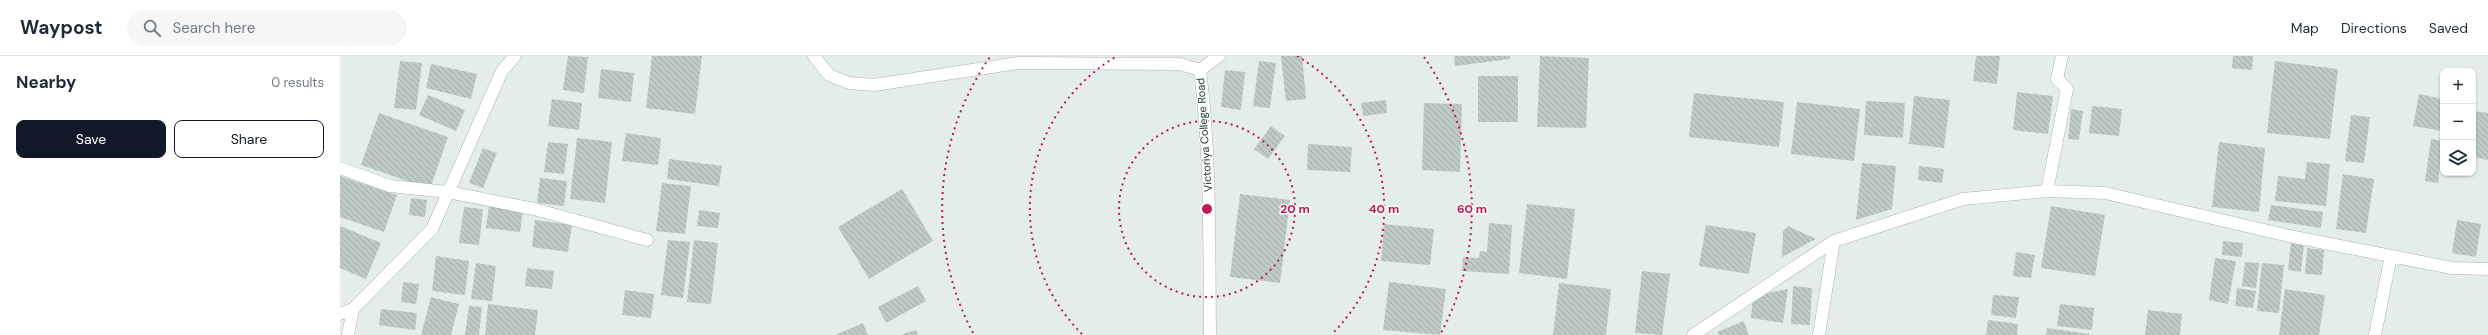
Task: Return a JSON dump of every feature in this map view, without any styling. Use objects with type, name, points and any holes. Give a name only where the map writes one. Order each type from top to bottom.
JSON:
[{"type":"street","points":[[340,314],[353,309],[432,229],[502,71],[515,56]]},
{"type":"street","name":"Victoriya College Road","points":[[814,56],[829,75],[849,83],[874,85],[1018,63],[1180,64],[1200,70],[1205,112],[1209,222],[1210,335]]},
{"type":"street","points":[[1200,70],[1219,56]]},
{"type":"street","points":[[2047,191],[2067,89],[2057,79],[2062,56]]},
{"type":"street","points":[[340,168],[390,186],[448,192],[534,209],[647,240]]},
{"type":"street","points":[[1693,335],[1834,241],[1963,199],[2047,191],[2105,193],[2289,236],[2452,268],[2488,269]]},
{"type":"street","points":[[1819,335],[1834,241]]},
{"type":"street","points":[[2375,335],[2391,256]]},
{"type":"street","points":[[348,335],[353,309]]},
{"type":"building","points":[[568,56],[588,57],[584,93],[563,90]]},
{"type":"building","points":[[652,56],[702,56],[695,114],[646,108]]},
{"type":"building","points":[[1281,56],[1302,56],[1306,99],[1286,101]]},
{"type":"building","points":[[1454,56],[1510,56],[1510,59],[1455,66]]},
{"type":"building","points":[[1540,56],[1589,58],[1586,128],[1537,127]]},
{"type":"building","points":[[1976,56],[2000,56],[1997,84],[1973,81]]},
{"type":"building","points":[[2233,56],[2253,56],[2252,70],[2232,68]]},
{"type":"building","points":[[400,61],[422,63],[416,110],[394,108]]},
{"type":"building","points":[[1259,61],[1276,63],[1270,108],[1253,106]]},
{"type":"building","points":[[2275,61],[2338,69],[2330,139],[2267,133]]},
{"type":"building","points":[[431,64],[477,74],[471,99],[426,88]]},
{"type":"building","points":[[601,69],[634,73],[631,102],[598,98]]},
{"type":"building","points":[[1225,70],[1245,72],[1241,110],[1221,107]]},
{"type":"building","points":[[1478,76],[1518,76],[1518,122],[1478,122]]},
{"type":"building","points":[[2017,92],[2053,96],[2048,134],[2013,130]]},
{"type":"building","points":[[1694,93],[1784,102],[1779,147],[1689,137]]},
{"type":"building","points":[[2419,94],[2440,98],[2440,130],[2413,126]]},
{"type":"building","points":[[428,95],[465,110],[456,131],[419,115]]},
{"type":"building","points":[[1914,96],[1950,100],[1944,148],[1909,144]]},
{"type":"building","points":[[552,99],[582,103],[579,130],[548,126]]},
{"type":"building","points":[[1386,100],[1387,113],[1363,116],[1361,103]]},
{"type":"building","points":[[1866,101],[1905,103],[1903,138],[1864,135]]},
{"type":"building","points":[[1797,102],[1860,109],[1854,161],[1791,154]]},
{"type":"building","points":[[1424,103],[1462,104],[1460,172],[1422,170]]},
{"type":"building","points":[[2092,106],[2122,109],[2119,136],[2089,133]]},
{"type":"building","points":[[2071,109],[2083,111],[2079,140],[2068,139]]},
{"type":"building","points":[[2476,111],[2488,113],[2488,160],[2476,158]]},
{"type":"building","points":[[379,113],[448,137],[430,189],[361,165]]},
{"type":"building","points":[[2351,115],[2370,117],[2364,163],[2345,161]]},
{"type":"building","points":[[1271,126],[1285,136],[1268,159],[1254,149]]},
{"type":"building","points":[[626,133],[661,138],[658,165],[622,161]]},
{"type":"building","points":[[577,138],[612,142],[605,203],[570,199]]},
{"type":"building","points":[[2431,139],[2440,140],[2440,166],[2438,183],[2425,181]]},
{"type":"building","points":[[548,142],[568,144],[564,174],[544,172]]},
{"type":"building","points":[[2219,142],[2265,148],[2259,212],[2212,207]]},
{"type":"building","points":[[1308,144],[1352,147],[1350,172],[1307,170]]},
{"type":"building","points":[[483,148],[497,153],[483,188],[469,183]]},
{"type":"building","points":[[669,159],[722,166],[719,186],[667,179]]},
{"type":"building","points":[[2307,162],[2330,164],[2326,206],[2275,201],[2278,176],[2305,179]]},
{"type":"building","points":[[1862,163],[1896,166],[1892,209],[1856,220]]},
{"type":"building","points":[[1919,166],[1944,169],[1942,183],[1918,180]]},
{"type":"building","points":[[2343,174],[2374,179],[2366,233],[2336,229]]},
{"type":"building","points":[[340,176],[397,195],[384,232],[340,217]]},
{"type":"building","points":[[540,178],[567,181],[564,206],[537,203]]},
{"type":"building","points":[[662,183],[691,186],[685,234],[656,231]]},
{"type":"building","points":[[902,189],[933,241],[869,279],[838,227]]},
{"type":"building","points":[[1240,194],[1290,200],[1280,283],[1230,277]]},
{"type":"building","points":[[411,198],[427,200],[425,217],[409,215]]},
{"type":"building","points":[[1527,204],[1575,209],[1567,279],[1519,273]]},
{"type":"building","points":[[2271,205],[2323,212],[2321,228],[2268,220]]},
{"type":"building","points":[[489,206],[523,210],[520,232],[486,228]]},
{"type":"building","points":[[2051,206],[2105,215],[2095,276],[2041,268]]},
{"type":"building","points":[[464,207],[483,209],[479,245],[459,243]]},
{"type":"building","points":[[699,210],[720,213],[718,228],[697,226]]},
{"type":"building","points":[[535,220],[572,225],[568,252],[532,247]]},
{"type":"building","points":[[2457,220],[2481,224],[2476,257],[2452,253]]},
{"type":"building","points":[[1489,223],[1512,225],[1509,274],[1462,271],[1463,257],[1479,258],[1480,251],[1487,252]]},
{"type":"building","points":[[1384,224],[1434,229],[1430,265],[1381,261]]},
{"type":"building","points":[[1706,225],[1756,233],[1749,274],[1699,266]]},
{"type":"building","points":[[340,226],[381,243],[366,279],[340,268]]},
{"type":"building","points":[[1788,226],[1816,239],[1782,257],[1783,231]]},
{"type":"building","points":[[668,240],[690,242],[683,298],[661,295]]},
{"type":"building","points":[[694,240],[718,243],[711,304],[687,302]]},
{"type":"building","points":[[2223,241],[2243,243],[2242,257],[2222,255]]},
{"type":"building","points":[[2291,242],[2304,244],[2301,272],[2288,270]]},
{"type":"building","points":[[2307,248],[2324,250],[2322,275],[2305,274]]},
{"type":"building","points":[[2016,252],[2035,255],[2031,278],[2013,276]]},
{"type":"building","points":[[436,256],[469,261],[465,295],[432,291]]},
{"type":"building","points":[[2215,258],[2236,261],[2228,304],[2209,300]]},
{"type":"building","points":[[2245,262],[2259,263],[2256,288],[2242,286]]},
{"type":"building","points":[[476,263],[496,266],[492,301],[471,299]]},
{"type":"building","points":[[2262,263],[2284,265],[2279,313],[2257,311]]},
{"type":"building","points":[[527,268],[554,271],[552,289],[525,286]]},
{"type":"building","points":[[1642,271],[1670,274],[1662,335],[1635,333]]},
{"type":"building","points":[[403,282],[419,284],[416,304],[401,302]]},
{"type":"building","points":[[1389,282],[1446,289],[1440,335],[1383,330]]},
{"type":"building","points":[[1559,283],[1611,289],[1606,335],[1553,335]]},
{"type":"building","points":[[918,286],[926,301],[886,323],[878,307]]},
{"type":"building","points":[[1793,286],[1812,288],[1810,325],[1791,324]]},
{"type":"building","points":[[2237,288],[2256,291],[2253,308],[2235,306]]},
{"type":"building","points":[[1788,289],[1783,323],[1751,318],[1753,296]]},
{"type":"building","points":[[2285,289],[2325,295],[2319,335],[2279,335]]},
{"type":"building","points":[[625,290],[654,294],[651,318],[622,315]]},
{"type":"building","points":[[1993,295],[2019,297],[2016,318],[1991,315]]},
{"type":"building","points":[[431,297],[459,304],[451,335],[421,335]]},
{"type":"building","points":[[488,304],[538,310],[535,335],[485,335]]},
{"type":"building","points":[[2060,304],[2094,308],[2092,330],[2057,326]]},
{"type":"building","points":[[469,306],[482,307],[479,335],[465,335]]},
{"type":"building","points":[[381,309],[417,313],[415,330],[379,325]]},
{"type":"building","points":[[2148,310],[2182,314],[2180,335],[2145,335]]},
{"type":"building","points":[[1988,320],[2018,324],[2017,335],[1986,335]]},
{"type":"building","points":[[1744,321],[1749,335],[1719,335],[1717,332]]},
{"type":"building","points":[[863,323],[868,335],[835,335]]},
{"type":"building","points":[[2047,328],[2089,334],[2089,335],[2046,335]]},
{"type":"building","points":[[916,330],[918,335],[900,335]]}]
